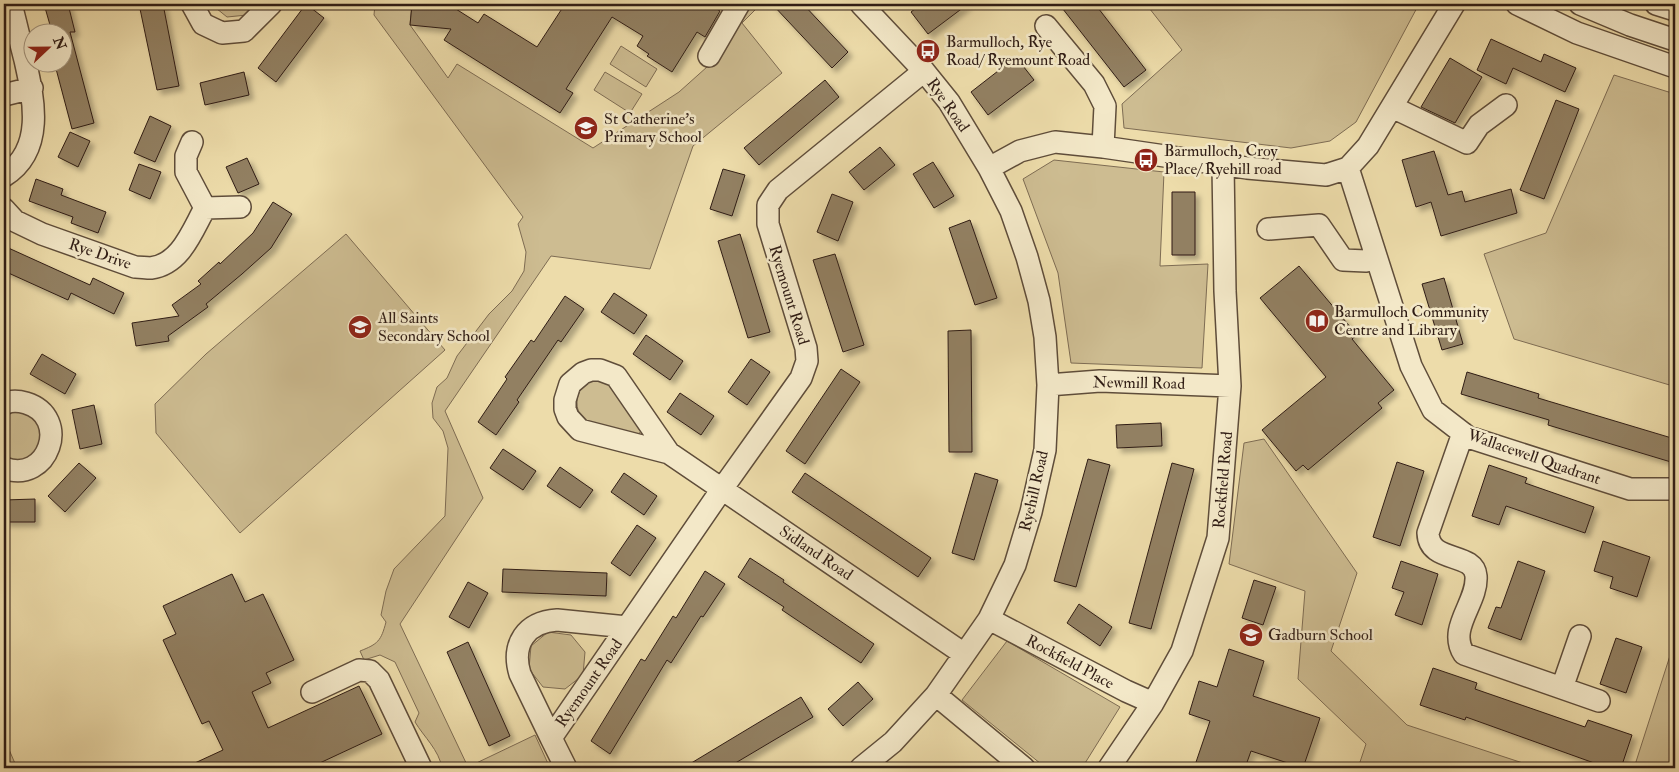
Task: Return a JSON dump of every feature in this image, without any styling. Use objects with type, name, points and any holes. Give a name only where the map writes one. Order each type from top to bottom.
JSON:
[{"type":"street","points":[[4,176],[23,159],[30,143],[34,126],[32,88],[11,4]]},
{"type":"street","points":[[192,4],[203,24],[222,33],[244,31],[271,4]]},
{"type":"street","points":[[709,56],[739,4]]},
{"type":"street","name":"Rye Road","points":[[861,4],[924,71],[950,102],[989,168]]},
{"type":"street","points":[[989,168],[1020,151],[1055,142],[1103,147],[1223,165],[1326,175],[1348,168],[1368,146],[1454,4]]},
{"type":"street","points":[[1517,4],[1577,33],[1675,67]]},
{"type":"street","points":[[1580,4],[1675,40]]},
{"type":"street","points":[[1656,4],[1675,10]]},
{"type":"street","points":[[1046,26],[1094,84],[1105,106],[1103,147]]},
{"type":"street","name":"Ryemount Road","points":[[551,738],[722,489],[801,378],[807,361],[806,348],[768,224],[768,205],[778,190],[924,71]]},
{"type":"street","points":[[4,94],[32,88]]},
{"type":"street","points":[[1392,107],[1470,152],[1479,125],[1506,105]]},
{"type":"street","points":[[192,142],[186,156],[186,172],[205,208],[240,207]]},
{"type":"street","name":"Rockfield Road","points":[[1109,768],[1152,703],[1182,651],[1218,538],[1230,386],[1224,291],[1223,165]]},
{"type":"street","name":"Ryehill Road","points":[[861,768],[894,742],[936,695],[989,619],[1015,565],[1031,512],[1044,450],[1048,386],[1045,337],[1039,301],[1027,258],[1011,212],[989,168]]},
{"type":"street","name":"Wallacewell Quadrant","points":[[1348,168],[1411,366],[1433,410],[1468,437],[1630,489],[1675,489]]},
{"type":"street","name":"Rye Drive","points":[[4,209],[15,221],[42,234],[135,267],[151,268],[165,264],[178,255],[205,208]]},
{"type":"street","points":[[1268,228],[1319,225],[1343,260],[1366,261],[1377,259]]},
{"type":"street","name":"Sidland Road","points":[[669,453],[616,376],[600,370],[591,370],[583,373],[570,384],[565,400],[566,409],[568,417],[580,430],[669,453],[964,654]]},
{"type":"street","name":"Newmill Road","points":[[1048,386],[1100,381],[1230,386]]},
{"type":"street","points":[[4,404],[21,401],[33,405],[43,413],[50,424],[52,437],[49,449],[42,460],[32,468],[19,471],[4,468]]},
{"type":"street","points":[[1463,433],[1428,533],[1428,542],[1435,550],[1472,566],[1476,574],[1476,583],[1458,636],[1459,646],[1464,654],[1599,701]]},
{"type":"street","name":"Rockfield Place","points":[[989,619],[1152,703]]},
{"type":"street","name":"Ryemount Road","points":[[566,768],[520,674],[517,665],[519,645],[523,637],[538,624],[548,621],[557,620],[627,627]]},
{"type":"street","points":[[1562,688],[1580,636]]},
{"type":"street","points":[[312,692],[359,670],[370,671],[379,680],[421,768]]},
{"type":"street","points":[[936,695],[1024,768]]},
{"type":"shaded area","points":[[211,4],[256,4],[247,15],[227,17]]},
{"type":"shaded area","points":[[375,4],[412,4],[410,25],[448,78],[457,64],[593,148],[679,92],[717,58],[750,4],[761,4],[742,23],[782,73],[693,146],[650,269],[551,256],[445,411],[483,498],[400,624],[468,767],[535,735],[550,768],[504,768],[502,764],[493,768],[442,768],[435,749],[415,722],[419,713],[395,662],[380,655],[364,660],[360,651],[375,644],[382,634],[386,622],[381,615],[386,591],[394,569],[445,516],[448,448],[443,431],[433,418],[432,403],[437,387],[447,378],[457,356],[489,314],[512,291],[524,271],[526,252],[518,224],[523,217],[374,15]]},
{"type":"shaded area","points":[[1146,4],[1419,4],[1356,122],[1330,141],[1291,148],[1124,128],[1122,104],[1182,50]]},
{"type":"shaded area","points":[[621,46],[657,69],[646,87],[610,64]]},
{"type":"shaded area","points":[[605,72],[642,94],[630,113],[594,90]]},
{"type":"shaded area","points":[[1614,75],[1675,94],[1675,385],[1673,386],[1514,339],[1484,254],[1546,233]]},
{"type":"shaded area","points":[[1054,160],[1164,172],[1160,266],[1208,264],[1202,368],[1071,363],[1058,273],[1023,179]]},
{"type":"shaded area","points":[[346,234],[445,350],[240,533],[156,433],[155,404],[206,354]]},
{"type":"shaded area","points":[[593,380],[606,380],[641,431],[637,436],[599,428],[583,419],[578,411],[577,398],[582,389]]},
{"type":"shaded area","points":[[13,409],[32,415],[43,433],[37,452],[19,462],[4,458],[4,415]]},
{"type":"shaded area","points":[[1264,439],[1357,573],[1331,651],[1407,725],[1538,768],[1358,768],[1366,744],[1298,679],[1305,591],[1229,564],[1244,443]]},
{"type":"shaded area","points":[[548,632],[571,635],[585,652],[583,675],[565,689],[543,687],[529,669],[531,646]]},
{"type":"shaded area","points":[[1675,640],[1675,768],[1634,768]]},
{"type":"shaded area","points":[[1007,641],[1120,707],[1082,768],[1046,768],[962,700]]},
{"type":"shaded area","points":[[4,738],[17,768],[4,768]]},
{"type":"building","points":[[44,4],[68,4],[75,32],[72,32],[72,22],[49,22]]},
{"type":"building","points":[[139,4],[163,4],[179,86],[157,90]]},
{"type":"building","points":[[306,4],[324,18],[276,82],[258,68]]},
{"type":"building","points":[[412,4],[448,4],[478,23],[484,14],[537,47],[565,4],[708,4],[720,11],[705,37],[697,32],[672,72],[647,56],[649,54],[637,46],[643,36],[612,17],[566,89],[573,93],[560,113],[444,40],[451,29],[410,25]]},
{"type":"building","points":[[772,4],[803,4],[848,52],[832,68]]},
{"type":"building","points":[[921,4],[968,4],[928,34],[911,12]]},
{"type":"building","points":[[1059,4],[1095,4],[1146,70],[1124,87]]},
{"type":"building","points":[[1491,39],[1541,62],[1544,54],[1576,68],[1565,92],[1513,68],[1506,84],[1477,70]]},
{"type":"building","points":[[72,40],[94,123],[72,129],[57,72],[72,72]]},
{"type":"building","points":[[1016,57],[1034,80],[988,115],[971,92]]},
{"type":"building","points":[[1450,58],[1482,77],[1455,123],[1421,107]]},
{"type":"building","points":[[244,72],[249,95],[205,105],[200,83]]},
{"type":"building","points":[[825,80],[839,97],[759,165],[744,148]]},
{"type":"building","points":[[1556,100],[1579,109],[1544,199],[1520,190]]},
{"type":"building","points":[[150,116],[171,126],[155,162],[134,153]]},
{"type":"building","points":[[70,132],[90,141],[78,167],[58,157]]},
{"type":"building","points":[[880,147],[895,165],[864,190],[849,172]]},
{"type":"building","points":[[1434,151],[1448,195],[1462,191],[1465,202],[1511,189],[1517,213],[1441,236],[1431,202],[1416,207],[1402,160]]},
{"type":"building","points":[[247,158],[259,184],[238,193],[226,167]]},
{"type":"building","points":[[933,162],[954,196],[934,208],[913,174]]},
{"type":"building","points":[[139,164],[161,172],[150,199],[129,190]]},
{"type":"building","points":[[723,169],[745,175],[732,216],[710,209]]},
{"type":"building","points":[[36,179],[63,189],[61,195],[106,212],[98,233],[71,223],[73,217],[29,201]]},
{"type":"building","points":[[1172,192],[1195,192],[1195,255],[1172,255]]},
{"type":"building","points":[[832,194],[853,202],[838,241],[817,232]]},
{"type":"building","points":[[273,202],[292,214],[271,248],[206,304],[208,307],[168,336],[169,341],[136,346],[132,323],[179,316],[172,305],[201,284],[198,281],[219,262],[220,264],[253,233]]},
{"type":"building","points":[[970,220],[997,298],[975,305],[949,228]]},
{"type":"building","points":[[740,234],[770,332],[748,338],[718,241]]},
{"type":"building","points":[[4,246],[90,285],[93,278],[124,293],[114,314],[71,293],[68,300],[4,271]]},
{"type":"building","points":[[835,254],[864,345],[843,352],[813,260]]},
{"type":"building","name":"Barmulloch Community Centre and Library","points":[[1299,266],[1357,335],[1352,339],[1394,390],[1378,403],[1382,408],[1308,470],[1303,465],[1296,471],[1262,430],[1326,377],[1260,298]]},
{"type":"building","points":[[1444,278],[1463,344],[1442,350],[1422,284]]},
{"type":"building","points":[[614,293],[647,315],[634,334],[601,312]]},
{"type":"building","points":[[565,296],[584,309],[561,342],[558,340],[517,400],[519,402],[496,435],[478,422],[507,379],[505,377],[531,340],[534,342]]},
{"type":"building","points":[[971,330],[972,452],[949,452],[948,331]]},
{"type":"building","points":[[646,335],[683,361],[670,380],[633,354]]},
{"type":"building","points":[[42,354],[76,374],[65,394],[30,374]]},
{"type":"building","points":[[751,359],[770,372],[747,405],[728,392]]},
{"type":"building","points":[[841,369],[860,382],[805,464],[786,451]]},
{"type":"building","points":[[1467,372],[1539,394],[1538,398],[1675,439],[1675,448],[1671,462],[1548,425],[1549,420],[1461,394]]},
{"type":"building","points":[[680,393],[714,416],[701,435],[667,412]]},
{"type":"building","points":[[94,405],[102,444],[80,449],[72,410]]},
{"type":"building","points":[[1161,423],[1162,446],[1117,448],[1116,425]]},
{"type":"building","points":[[503,449],[536,471],[523,490],[490,468]]},
{"type":"building","points":[[1088,459],[1110,465],[1076,587],[1054,581]]},
{"type":"building","points":[[1397,462],[1424,471],[1400,546],[1373,537]]},
{"type":"building","points":[[79,463],[96,478],[65,512],[48,496]]},
{"type":"building","points":[[1172,463],[1194,469],[1151,629],[1129,623]]},
{"type":"building","points":[[1489,465],[1527,478],[1525,483],[1594,507],[1585,533],[1506,506],[1499,525],[1472,516]]},
{"type":"building","points":[[560,467],[593,490],[580,508],[547,486]]},
{"type":"building","points":[[624,473],[657,496],[644,515],[611,492]]},
{"type":"building","points":[[805,473],[931,558],[918,577],[792,492]]},
{"type":"building","points":[[975,473],[998,480],[974,560],[952,553]]},
{"type":"building","points":[[35,499],[35,522],[4,522],[4,500]]},
{"type":"building","points":[[637,525],[656,538],[630,576],[611,563]]},
{"type":"building","points":[[1603,541],[1650,557],[1637,597],[1610,588],[1613,577],[1594,571]]},
{"type":"building","points":[[750,558],[874,644],[861,663],[782,610],[784,607],[738,577]]},
{"type":"building","points":[[1401,561],[1438,574],[1422,625],[1395,615],[1404,592],[1392,588]]},
{"type":"building","points":[[1518,561],[1545,571],[1521,640],[1488,628],[1496,607],[1501,608]]},
{"type":"building","points":[[503,569],[607,573],[606,596],[502,592]]},
{"type":"building","points":[[705,571],[725,584],[703,617],[701,616],[671,663],[667,660],[610,754],[591,741],[641,659],[645,661],[673,616],[676,618]]},
{"type":"building","points":[[232,574],[245,602],[263,594],[294,660],[266,673],[271,683],[252,692],[268,728],[359,686],[382,734],[309,768],[184,768],[223,750],[209,721],[202,724],[163,640],[176,634],[163,606]]},
{"type":"building","points":[[1254,580],[1276,587],[1263,625],[1242,618]]},
{"type":"building","points":[[468,582],[488,593],[469,628],[449,617]]},
{"type":"building","points":[[1079,604],[1112,627],[1100,646],[1067,623]]},
{"type":"building","points":[[1616,638],[1642,647],[1626,693],[1600,684]]},
{"type":"building","points":[[468,642],[510,736],[489,746],[447,652]]},
{"type":"building","points":[[1229,649],[1264,661],[1253,696],[1320,718],[1303,768],[1251,751],[1245,768],[1194,768],[1210,721],[1189,714],[1199,681],[1217,687]]},
{"type":"building","points":[[1433,668],[1477,683],[1475,689],[1585,727],[1588,720],[1632,735],[1621,768],[1608,768],[1466,717],[1465,720],[1420,705]]},
{"type":"building","points":[[858,682],[873,699],[843,726],[828,709]]},
{"type":"building","points":[[801,697],[813,717],[727,768],[683,768]]},
{"type":"place","name":"Barmulloch, Rye Road/ Ryemount Road","points":[[928,51]]},
{"type":"place","name":"St Catherine's Primary School","points":[[586,128]]},
{"type":"place","name":"Barmulloch, Croy Place/ Ryehill road","points":[[1146,160]]},
{"type":"place","name":"Barmulloch Community Centre and Library","points":[[1317,321]]},
{"type":"place","name":"All Saints Secondary School","points":[[360,327]]},
{"type":"place","name":"Gadburn School","points":[[1251,635]]}]
